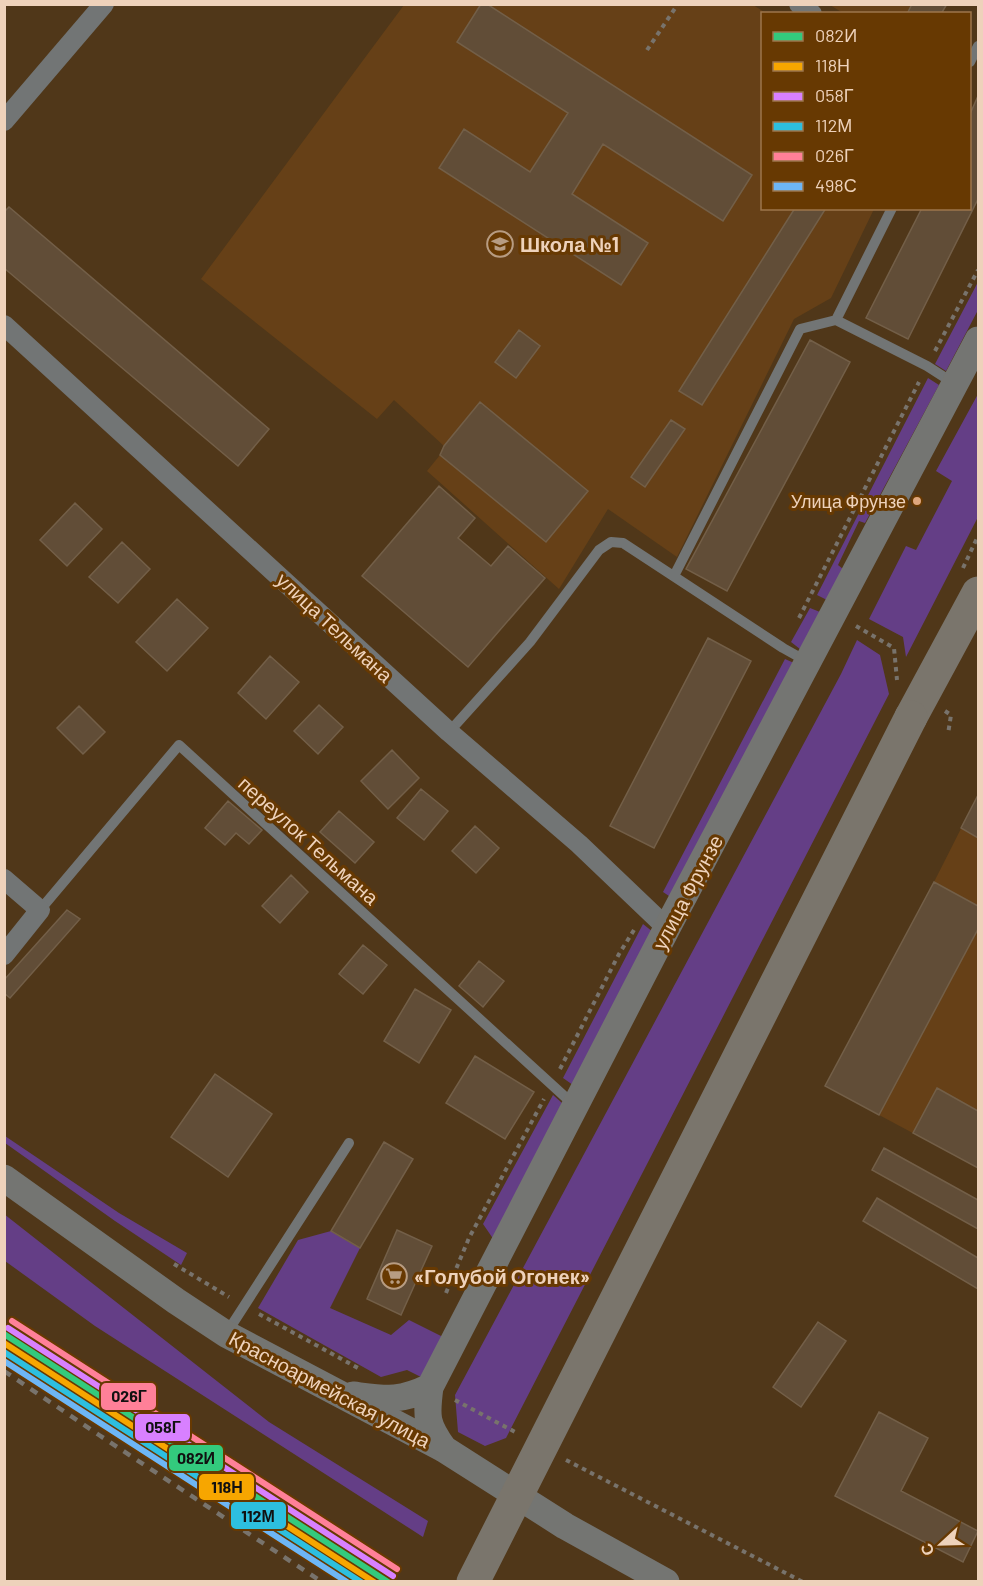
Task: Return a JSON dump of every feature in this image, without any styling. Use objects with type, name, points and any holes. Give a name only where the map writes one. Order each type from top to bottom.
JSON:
[{"type":"highway","points":[[473,1581],[911,717],[978,593]]},
{"type":"main road","name":"улица Фрунзе","points":[[444,1449],[430,1431],[430,1387],[667,928],[978,340]]},
{"type":"main road","name":"Красноармейская улица","points":[[4,1178],[226,1334],[444,1449],[566,1526],[666,1581]]},
{"type":"main road","points":[[338,1394],[392,1400],[411,1396],[430,1387]]},
{"type":"street","points":[[4,121],[104,4]]},
{"type":"street","name":"улица Тельмана","points":[[4,325],[449,732],[579,844],[667,928]]},
{"type":"street","points":[[4,879],[40,910],[4,955]]},
{"type":"lane","points":[[836,320],[891,210]]},
{"type":"lane","points":[[674,576],[800,329],[836,320],[927,366],[956,385]]},
{"type":"lane","points":[[449,732],[530,642],[599,550],[611,542],[623,543],[783,648],[809,662]]},
{"type":"lane","name":"переулок Тельмана","points":[[40,910],[178,745],[574,1106]]},
{"type":"lane","points":[[226,1334],[349,1143]]},
{"type":"path","points":[[647,50],[678,4]]},
{"type":"path","points":[[783,648],[978,270]]},
{"type":"path","points":[[894,648],[897,686]]},
{"type":"path","points":[[942,708],[951,715],[948,734]]},
{"type":"path","points":[[444,1300],[469,1238],[552,1085],[619,954],[648,908]]},
{"type":"path","points":[[164,1259],[362,1371]]},
{"type":"path","points":[[430,1387],[521,1436]]},
{"type":"path","points":[[562,1458],[803,1581]]},
{"type":"shaded area","name":"Школа №1","points":[[404,5],[753,5],[764,12],[761,12],[761,210],[874,210],[831,298],[794,319],[677,557],[608,509],[559,589],[427,471],[444,446],[394,400],[377,419],[201,279]]},
{"type":"shaded area","points":[[830,5],[912,5],[907,12],[841,12]]},
{"type":"shaded area","points":[[978,282],[978,310],[946,371],[935,364]]},
{"type":"shaded area","points":[[928,378],[939,385],[865,523],[859,521],[838,565],[843,569],[827,600],[817,595]]},
{"type":"shaded area","points":[[978,394],[978,517],[906,657],[903,637],[869,619],[906,546],[916,550],[952,481],[936,471]]},
{"type":"shaded area","points":[[810,608],[820,612],[800,649],[791,642]]},
{"type":"shaded area","points":[[857,640],[880,655],[889,694],[506,1438],[485,1446],[458,1432],[455,1395],[841,674]]},
{"type":"shaded area","points":[[785,659],[794,663],[675,900],[663,892]]},
{"type":"shaded area","points":[[978,795],[978,1168],[825,1086]]},
{"type":"shaded area","points":[[643,924],[653,932],[573,1085],[563,1078]]},
{"type":"shaded area","points":[[553,1095],[562,1103],[494,1240],[483,1224]]},
{"type":"shaded area","points":[[5,1136],[119,1213],[187,1253],[181,1265],[5,1143]]},
{"type":"shaded area","points":[[4,1214],[269,1422],[428,1521],[423,1537],[95,1326],[5,1261]]},
{"type":"shaded area","points":[[331,1231],[360,1248],[330,1308],[391,1335],[409,1320],[447,1339],[421,1377],[407,1370],[381,1377],[258,1308],[298,1240]]},
{"type":"building","points":[[481,4],[487,4],[752,175],[723,221],[603,144],[572,194],[648,243],[621,285],[439,168],[464,129],[530,172],[568,113],[457,42]]},
{"type":"building","points":[[912,4],[947,4],[942,12],[908,12]]},
{"type":"building","points":[[978,96],[978,199],[908,339],[866,318],[921,210],[971,210],[971,112]]},
{"type":"building","points":[[9,207],[269,429],[238,466],[4,268],[4,212]]},
{"type":"building","points":[[794,210],[825,210],[702,405],[679,391]]},
{"type":"building","points":[[519,330],[540,346],[516,378],[495,362]]},
{"type":"building","points":[[810,340],[850,362],[727,591],[686,569]]},
{"type":"building","points":[[480,402],[588,491],[546,542],[440,455],[444,446]]},
{"type":"building","points":[[671,420],[685,429],[645,487],[631,477]]},
{"type":"building","points":[[439,486],[475,518],[458,538],[491,566],[508,546],[545,578],[468,667],[362,576]]},
{"type":"building","points":[[75,503],[102,529],[67,566],[40,540]]},
{"type":"building","points":[[122,542],[150,569],[118,603],[89,577]]},
{"type":"building","points":[[177,599],[208,628],[167,671],[136,642]]},
{"type":"building","points":[[708,638],[751,661],[654,848],[610,826]]},
{"type":"building","points":[[270,656],[299,682],[266,719],[238,693]]},
{"type":"building","points":[[319,705],[343,727],[318,754],[294,731]]},
{"type":"building","points":[[79,706],[105,732],[83,754],[57,728]]},
{"type":"building","points":[[392,750],[419,778],[388,809],[361,781]]},
{"type":"building","points":[[421,789],[448,811],[424,840],[397,818]]},
{"type":"building","points":[[978,795],[978,838],[961,828]]},
{"type":"building","points":[[228,801],[262,830],[249,844],[236,833],[225,845],[205,828]]},
{"type":"building","points":[[339,811],[374,842],[355,863],[320,832]]},
{"type":"building","points":[[475,826],[499,848],[476,873],[452,851]]},
{"type":"building","points":[[291,875],[308,892],[280,923],[262,906]]},
{"type":"building","points":[[934,882],[978,906],[978,929],[879,1115],[825,1086]]},
{"type":"building","points":[[67,910],[80,919],[10,998],[4,993],[4,980]]},
{"type":"building","points":[[363,945],[387,965],[363,994],[339,974]]},
{"type":"building","points":[[479,961],[504,981],[483,1007],[459,986]]},
{"type":"building","points":[[415,989],[451,1010],[419,1063],[384,1041]]},
{"type":"building","points":[[475,1056],[534,1092],[505,1139],[446,1103]]},
{"type":"building","points":[[215,1074],[272,1114],[228,1177],[171,1137]]},
{"type":"building","points":[[937,1088],[978,1111],[978,1168],[913,1133]]},
{"type":"building","points":[[384,1142],[413,1159],[360,1248],[331,1231]]},
{"type":"building","points":[[884,1148],[978,1200],[978,1229],[872,1170]]},
{"type":"building","points":[[877,1198],[978,1258],[978,1289],[863,1221]]},
{"type":"building","points":[[397,1230],[432,1246],[401,1315],[367,1299]]},
{"type":"building","points":[[818,1322],[846,1341],[801,1407],[773,1387]]},
{"type":"building","points":[[879,1412],[928,1438],[901,1491],[978,1531],[963,1562],[835,1496]]},
{"type":"railway","points":[[4,1371],[322,1582]]},
{"type":"transit line","name":"026Г","points":[[12,1321],[397,1569]]},
{"type":"transit line","name":"058Г","points":[[8,1328],[393,1576]]},
{"type":"transit line","name":"082И","points":[[4,1334],[388,1582]]},
{"type":"transit line","name":"118Н","points":[[4,1343],[374,1582]]},
{"type":"transit line","name":"112М","points":[[4,1352],[361,1582]]},
{"type":"transit line","name":"498С","points":[[4,1361],[347,1582]]},
{"type":"place","name":"Школа №1","points":[[500,244]]},
{"type":"place","name":"Улица Фрунзе","points":[[917,501]]},
{"type":"place","name":"«Голубой Огонек»","points":[[394,1276]]}]
